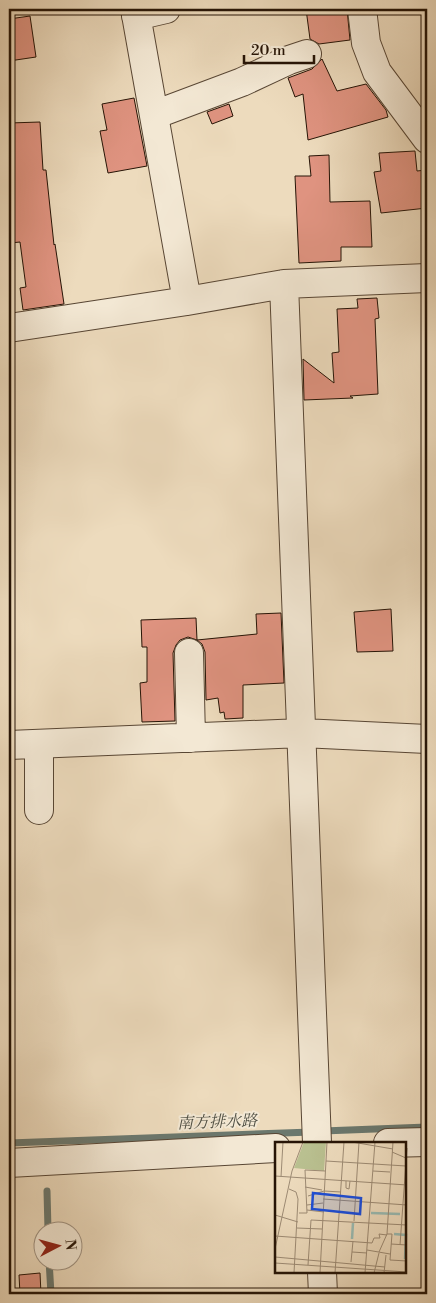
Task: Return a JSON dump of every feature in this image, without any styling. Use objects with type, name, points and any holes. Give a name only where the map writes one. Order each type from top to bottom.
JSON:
[{"type":"street","points":[[166,9],[135,12],[187,301]]},
{"type":"street","points":[[362,9],[366,43],[377,72],[427,139]]},
{"type":"street","points":[[154,115],[242,82],[289,60],[307,54]]},
{"type":"street","points":[[9,328],[284,284],[427,278]]},
{"type":"street","points":[[284,284],[317,1142]]},
{"type":"street","points":[[189,653],[191,738]]},
{"type":"street","points":[[9,745],[302,733],[427,739]]},
{"type":"street","points":[[38,810],[39,744]]},
{"type":"street","points":[[406,1143],[427,1142]]},
{"type":"street","points":[[9,1163],[275,1148]]},
{"type":"street","points":[[322,1273],[323,1294]]},
{"type":"building","points":[[306,9],[347,9],[350,40],[319,44],[310,39]]},
{"type":"building","points":[[30,16],[36,57],[9,61],[9,19]]},
{"type":"building","points":[[322,59],[337,91],[366,84],[386,110],[388,117],[308,140],[303,94],[295,97],[288,78],[312,69]]},
{"type":"building","points":[[134,98],[147,166],[108,173],[100,131],[107,130],[102,104]]},
{"type":"building","points":[[229,104],[233,116],[212,124],[207,112]]},
{"type":"building","points":[[40,122],[43,170],[46,170],[54,245],[64,304],[23,310],[20,288],[26,287],[20,242],[10,243],[9,123]]},
{"type":"building","points":[[415,151],[417,171],[426,170],[427,208],[381,213],[374,172],[381,171],[379,153]]},
{"type":"building","points":[[329,155],[330,202],[370,201],[372,247],[341,247],[341,261],[299,263],[295,176],[311,176],[309,156]]},
{"type":"building","points":[[377,298],[379,318],[375,319],[378,394],[350,396],[353,398],[304,400],[303,359],[334,383],[332,353],[339,352],[337,309],[358,308],[357,299]]},
{"type":"building","points":[[391,609],[393,651],[357,652],[354,612]]},
{"type":"building","points":[[281,613],[284,683],[243,685],[243,718],[225,719],[224,712],[220,713],[218,698],[206,700],[205,652],[202,644],[197,640],[257,634],[256,614]]},
{"type":"building","points":[[196,618],[197,640],[188,637],[180,640],[173,653],[175,721],[142,722],[140,683],[147,682],[147,647],[142,647],[141,620]]},
{"type":"building","points":[[40,1273],[41,1294],[20,1294],[19,1275]]},
{"type":"waterway","name":"南方排水路","points":[[323,1131],[427,1127]]},
{"type":"waterway","name":"南方排水路","points":[[9,1143],[312,1132]]},
{"type":"waterway","points":[[47,1191],[48,1220]]},
{"type":"waterway","points":[[50,1270],[51,1294]]}]
